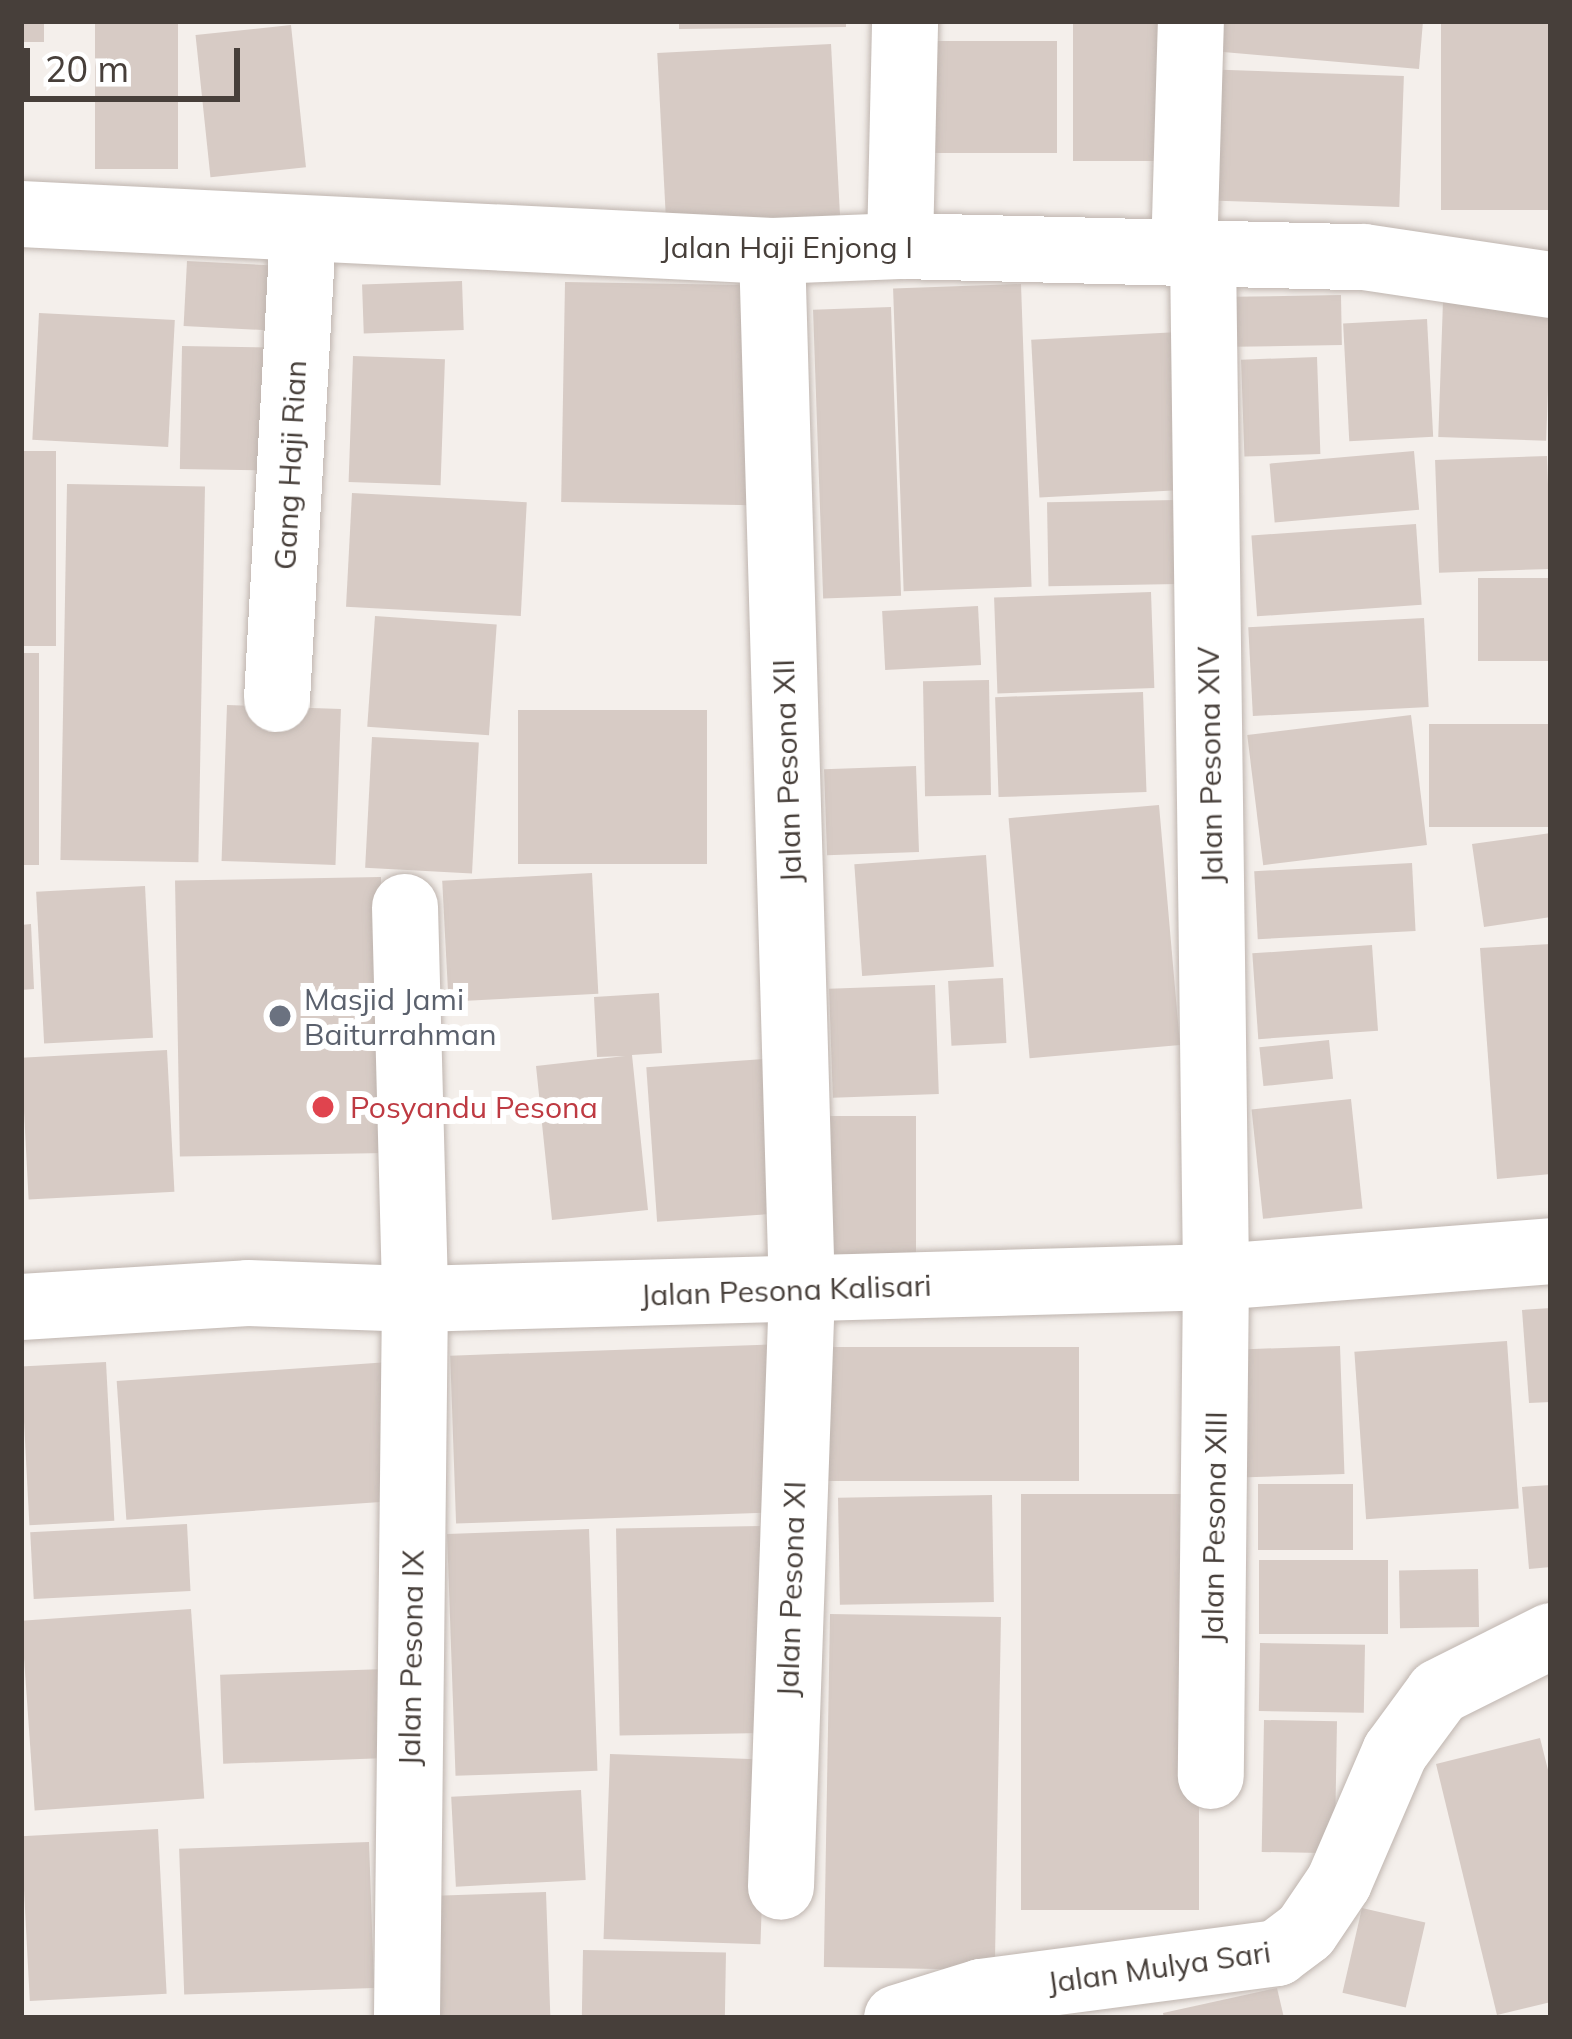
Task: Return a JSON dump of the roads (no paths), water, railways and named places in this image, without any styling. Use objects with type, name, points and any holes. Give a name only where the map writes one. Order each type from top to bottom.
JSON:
[{"type":"street","points":[[900,246],[905,21]]},
{"type":"street","name":"Jalan Pesona XIV","points":[[1191,21],[1216,1277]]},
{"type":"street","name":"Jalan Haji Enjong I","points":[[21,214],[303,232],[772,251],[900,246],[1364,257],[1551,285]]},
{"type":"street","name":"Gang Haji Rian","points":[[277,699],[303,232]]},
{"type":"street","name":"Jalan Pesona XII","points":[[772,251],[802,1291]]},
{"type":"street","name":"Jalan Pesona IX","points":[[405,907],[415,1299],[407,2018]]},
{"type":"street","name":"Jalan Pesona Kalisari","points":[[21,1307],[248,1293],[415,1299],[1216,1277],[1551,1252]]},
{"type":"street","name":"Jalan Pesona XIII","points":[[1211,1776],[1216,1277]]},
{"type":"street","name":"Jalan Pesona XI","points":[[781,1887],[802,1291]]},
{"type":"street","name":"Jalan Mulya Sari","points":[[897,2018],[981,1992],[1126,1996],[1277,1953],[1306,1931],[1339,1882],[1395,1752],[1439,1692],[1551,1636]]},
{"type":"place","name":"Masjid Jami Baiturrahman","points":[[280,1016]]},
{"type":"place","name":"Posyandu Pesona","points":[[323,1107]]}]
